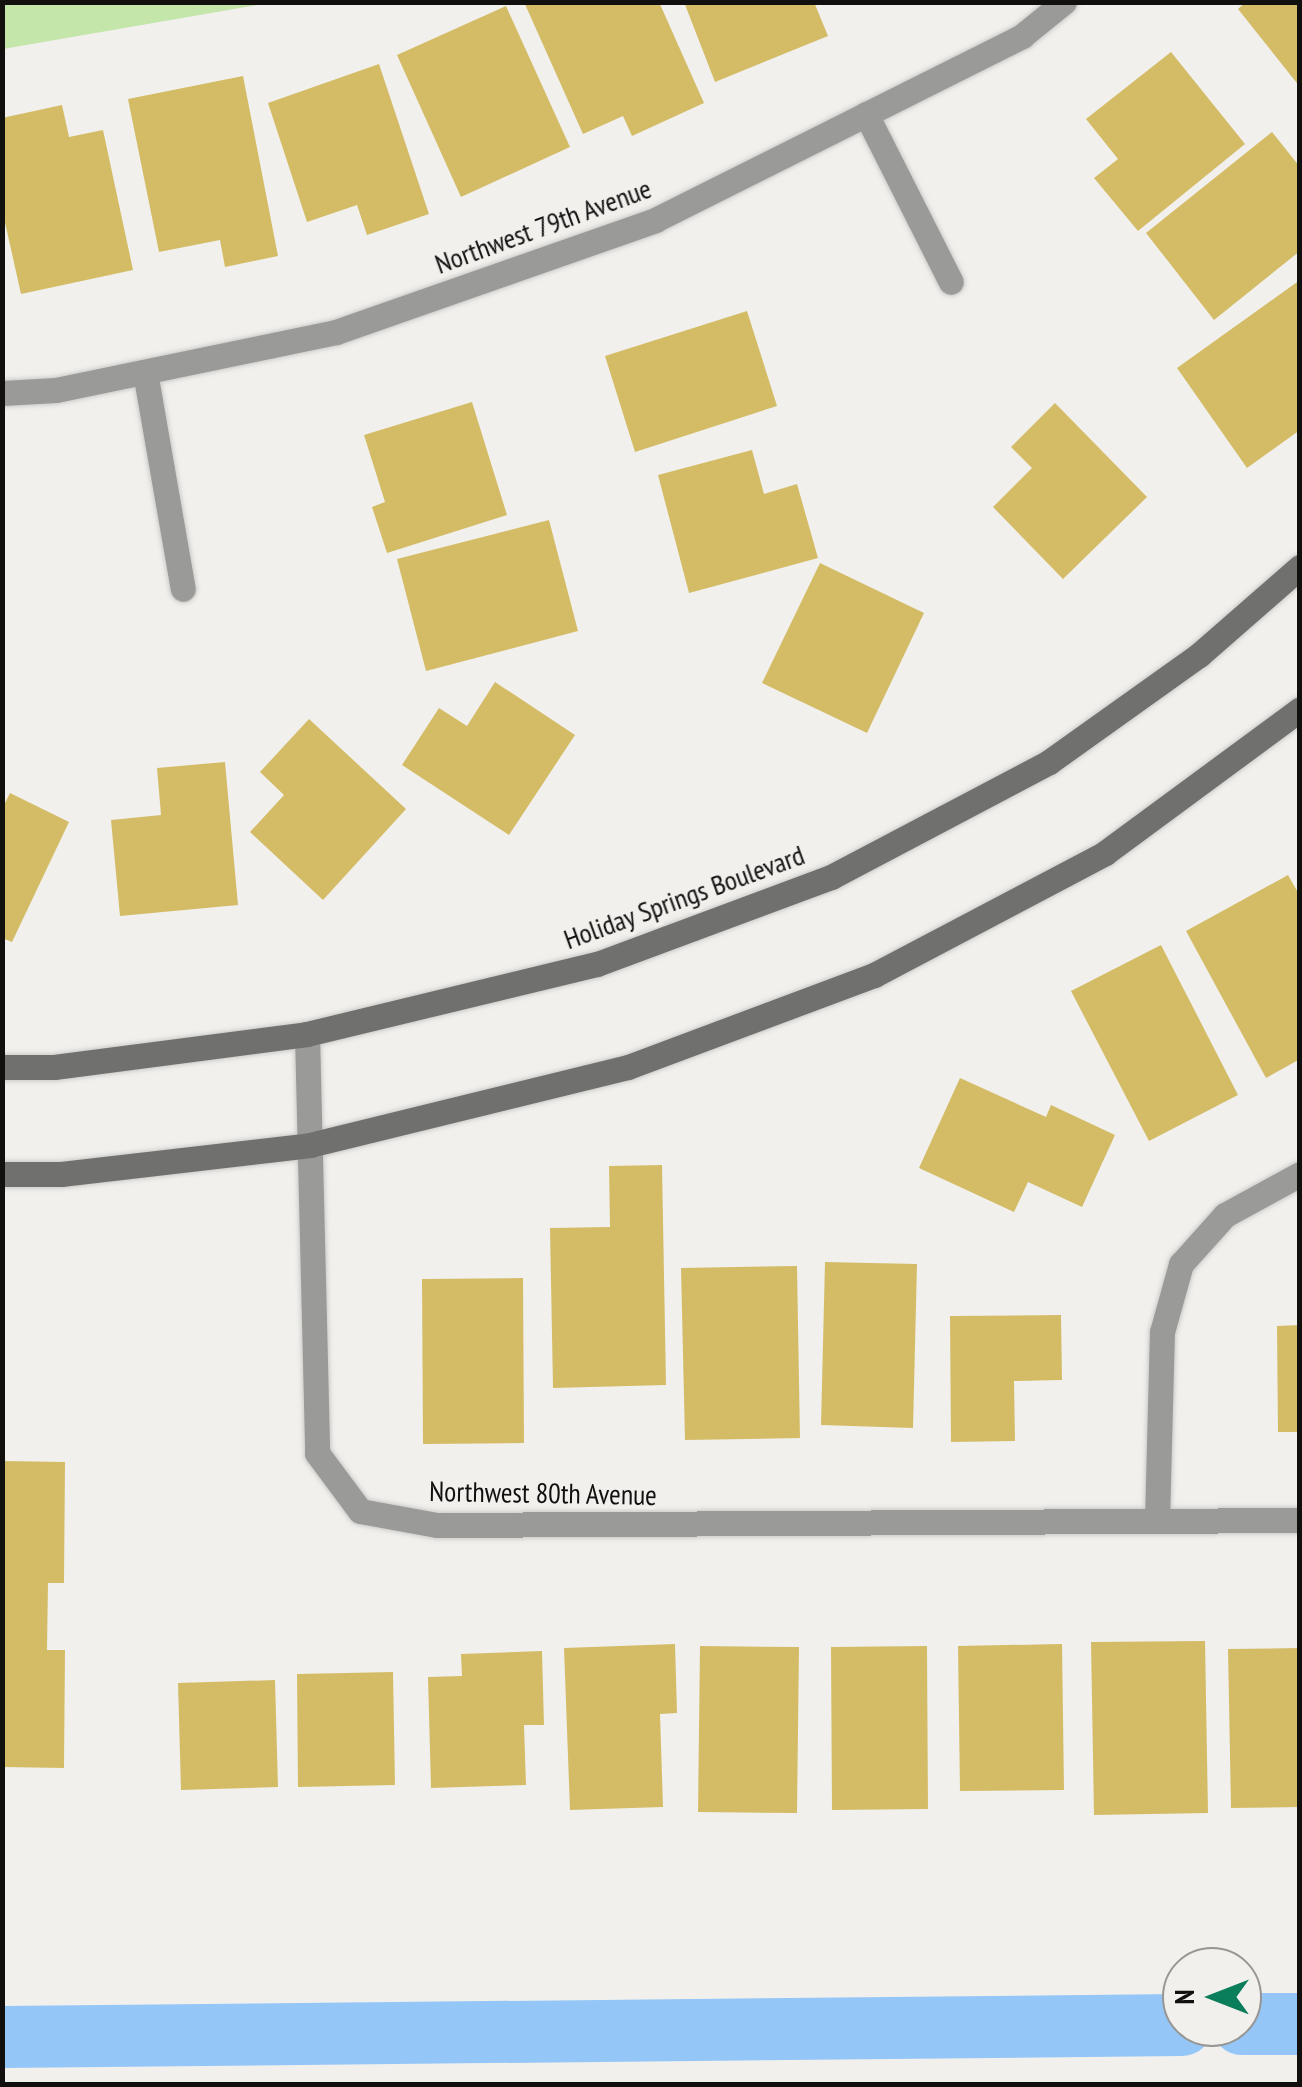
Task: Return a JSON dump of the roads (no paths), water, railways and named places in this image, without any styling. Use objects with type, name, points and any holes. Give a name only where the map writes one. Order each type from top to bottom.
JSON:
[{"type":"street","name":"Northwest 79th Avenue","points":[[2,393],[56,390],[336,332],[636,227],[1022,36],[1064,2]]},
{"type":"street","points":[[866,114],[951,282]]},
{"type":"street","points":[[145,372],[184,589]]},
{"type":"street","name":"Holiday Springs Boulevard","points":[[2,1067],[54,1067],[307,1034],[597,964],[830,877],[1049,762],[1199,655],[1300,567]]},
{"type":"street","points":[[2,1174],[310,1145],[628,1067],[874,974],[1106,853],[1300,709]]},
{"type":"street","name":"Northwest 80th Avenue","points":[[307,1034],[317,1453],[360,1511],[437,1526],[1300,1520]]},
{"type":"street","points":[[1157,1521],[1162,1332],[1181,1264],[1225,1215],[1300,1174]]},
{"type":"waterway","points":[[1262,2024],[1300,2024]]},
{"type":"waterway","points":[[2,2037],[1162,2025]]}]
